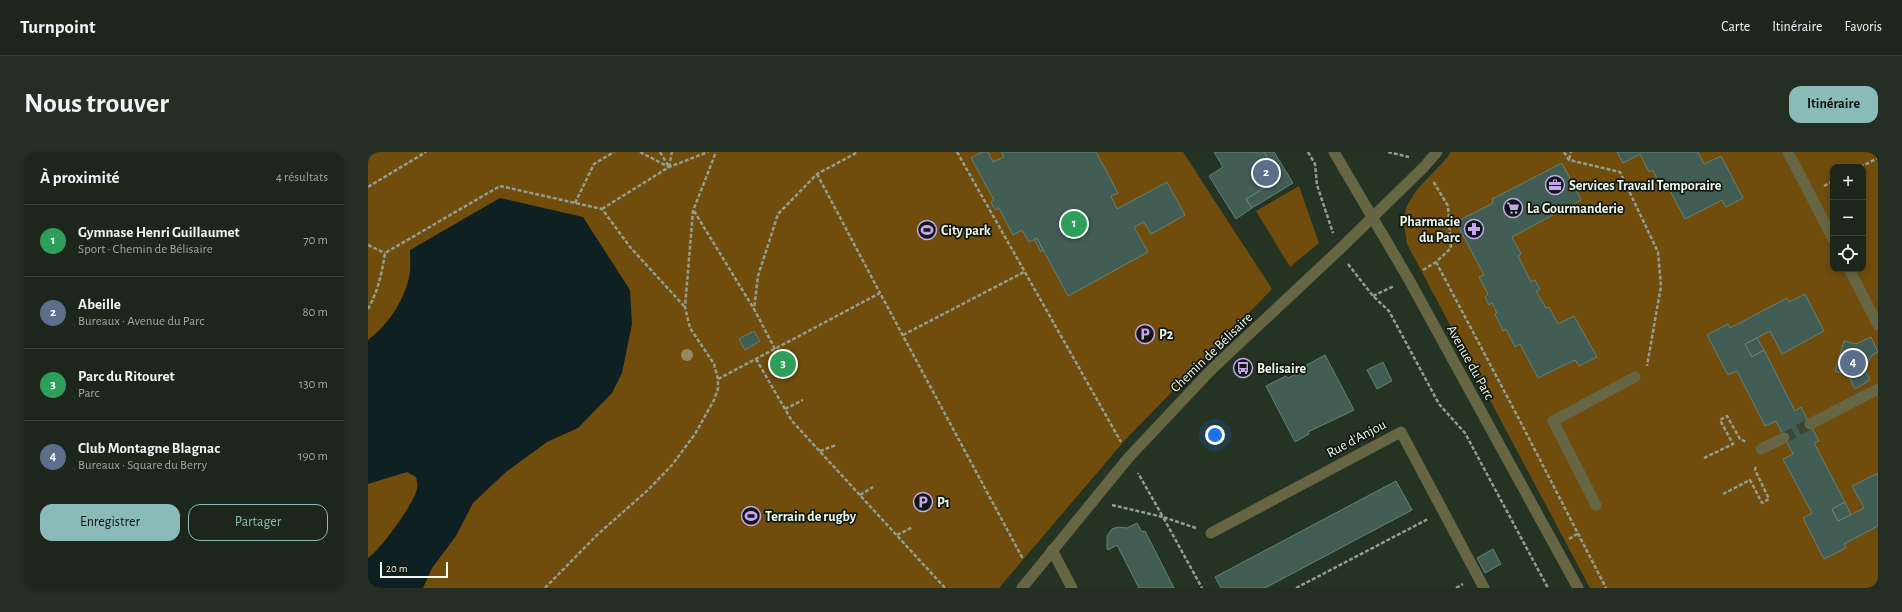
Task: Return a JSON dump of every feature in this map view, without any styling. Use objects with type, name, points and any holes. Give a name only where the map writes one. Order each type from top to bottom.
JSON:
[{"type":"street","name":"Avenue du Parc","points":[[1334,152],[1412,285],[1578,588]]},
{"type":"street","name":"Chemin de Bélisaire","points":[[1022,588],[1129,457],[1211,370],[1340,249],[1372,216],[1424,167],[1437,152]]},
{"type":"street","points":[[1788,152],[1831,236]]},
{"type":"street","points":[[1851,272],[1878,325]]},
{"type":"street","points":[[1596,505],[1553,421],[1635,377]]},
{"type":"street","points":[[1810,424],[1878,389]]},
{"type":"street","name":"Rue d'Anjou","points":[[1211,532],[1401,432],[1484,588]]},
{"type":"street","points":[[1761,449],[1784,438]]},
{"type":"street","points":[[1052,550],[1072,588]]},
{"type":"path","points":[[368,187],[426,152]]},
{"type":"path","points":[[575,203],[594,164],[614,152]]},
{"type":"path","points":[[640,152],[669,167]]},
{"type":"path","points":[[660,152],[669,167]]},
{"type":"path","points":[[669,167],[672,152]]},
{"type":"path","points":[[602,209],[669,167],[708,152]]},
{"type":"path","points":[[545,588],[597,535],[648,490],[672,465],[695,434],[714,400],[718,389],[718,379],[714,364],[690,328],[684,306],[693,210],[716,152]]},
{"type":"path","points":[[754,309],[758,276],[778,214],[817,174],[858,152]]},
{"type":"path","points":[[957,152],[1202,588]]},
{"type":"path","points":[[1308,152],[1315,164],[1317,185],[1334,237]]},
{"type":"path","points":[[1388,152],[1412,158],[1424,167],[1448,206],[1451,248],[1436,262],[1606,588]]},
{"type":"path","points":[[1564,152],[1568,160]]},
{"type":"path","points":[[1568,160],[1571,152]]},
{"type":"path","points":[[1866,164],[1878,158]]},
{"type":"path","points":[[1568,160],[1620,172],[1658,252],[1662,286],[1646,372],[1635,377]]},
{"type":"path","points":[[817,174],[1032,576]]},
{"type":"path","points":[[385,253],[500,186],[602,209],[630,247],[684,306]]},
{"type":"path","points":[[693,210],[754,309],[776,349]]},
{"type":"path","points":[[368,245],[385,253]]},
{"type":"path","points":[[368,309],[375,296],[382,275],[385,253]]},
{"type":"path","points":[[1350,268],[1373,296],[1389,311],[1438,404],[1465,433],[1548,588]]},
{"type":"path","points":[[903,335],[1024,272]]},
{"type":"path","points":[[718,379],[880,293]]},
{"type":"path","points":[[756,359],[792,421],[945,588]]},
{"type":"path","points":[[785,409],[802,400]]},
{"type":"path","points":[[1704,458],[1732,444],[1720,420],[1727,416],[1740,439],[1761,449],[1755,470],[1769,499],[1762,503],[1750,480],[1723,494]]},
{"type":"path","points":[[820,451],[836,445]]},
{"type":"path","points":[[860,495],[873,487]]},
{"type":"path","points":[[1093,501],[1162,517],[1211,532]]},
{"type":"path","points":[[1296,588],[1443,511]]},
{"type":"path","points":[[897,535],[913,527]]},
{"type":"shaded area","points":[[368,152],[1183,152],[1272,289],[1125,440],[999,588],[368,588]]},
{"type":"shaded area","points":[[1451,152],[1878,152],[1878,588],[1590,588],[1407,244],[1404,219],[1406,209],[1410,200]]},
{"type":"shaded area","points":[[1299,186],[1319,243],[1290,267],[1256,211]]},
{"type":"shaded area","points":[[500,198],[583,217],[630,290],[632,324],[622,373],[612,393],[578,428],[547,442],[506,472],[473,503],[456,536],[432,568],[423,588],[368,588],[368,558],[381,546],[396,526],[414,496],[417,489],[417,482],[416,477],[407,472],[368,484],[368,340],[388,320],[403,296],[410,275],[410,250]]},
{"type":"building","points":[[982,152],[988,152],[993,162],[1004,157],[1001,152],[1096,152],[1118,193],[1111,196],[1117,209],[1167,182],[1185,215],[1151,234],[1144,222],[1134,227],[1148,252],[1068,296],[1037,238],[1029,242],[1022,230],[1013,235],[999,208],[995,210],[991,202],[994,200],[971,158]]},
{"type":"building","points":[[1214,152],[1264,152],[1280,178],[1246,199],[1252,208],[1236,219],[1209,176],[1223,167]]},
{"type":"building","points":[[1264,152],[1274,152],[1293,183],[1252,208],[1246,199],[1280,178]]},
{"type":"building","points":[[1617,152],[1698,152],[1704,164],[1721,156],[1743,198],[1726,207],[1722,200],[1685,219],[1667,185],[1661,188],[1653,170],[1649,172],[1640,154],[1623,163]]},
{"type":"building","points":[[1562,163],[1581,200],[1512,237],[1521,254],[1518,256],[1531,282],[1535,280],[1540,289],[1536,291],[1546,308],[1549,307],[1558,324],[1574,316],[1597,357],[1579,366],[1575,360],[1538,378],[1520,344],[1515,347],[1506,329],[1503,331],[1495,314],[1497,313],[1492,303],[1489,305],[1485,297],[1488,294],[1479,277],[1484,275],[1456,222],[1493,203],[1492,199]]},
{"type":"building","points":[[1037,238],[1043,250],[1041,252],[1034,239]]},
{"type":"building","points":[[1805,294],[1824,331],[1782,354],[1770,331],[1745,344],[1752,357],[1764,350],[1795,411],[1801,407],[1819,441],[1814,443],[1845,502],[1832,509],[1838,521],[1864,508],[1852,486],[1878,473],[1878,526],[1844,544],[1846,548],[1824,559],[1803,518],[1812,513],[1783,459],[1793,454],[1776,421],[1765,426],[1737,371],[1728,375],[1707,335],[1728,324],[1730,328],[1787,298],[1789,302]]},
{"type":"building","points":[[754,331],[760,341],[745,350],[739,339]]},
{"type":"building","points":[[1871,337],[1878,352],[1871,356],[1865,370],[1870,380],[1855,389],[1848,375],[1835,371],[1844,341],[1856,344]]},
{"type":"building","points":[[1757,338],[1764,350],[1752,357],[1745,344]]},
{"type":"building","points":[[1325,355],[1354,410],[1308,432],[1309,434],[1295,442],[1266,386],[1286,376],[1288,378],[1304,370],[1303,367]]},
{"type":"building","points":[[1246,361],[1250,365],[1240,375],[1236,371]]},
{"type":"building","points":[[1383,362],[1392,381],[1377,389],[1367,370]]},
{"type":"building","points":[[1396,481],[1412,510],[1265,588],[1221,588],[1215,577]]},
{"type":"building","points":[[1845,502],[1851,515],[1838,521],[1832,509]]},
{"type":"building","points":[[1137,523],[1142,532],[1145,531],[1174,588],[1139,588],[1117,545],[1108,550],[1107,536],[1112,529],[1118,527],[1127,528]]},
{"type":"building","points":[[1493,549],[1501,564],[1485,573],[1477,558]]},
{"type":"tunnel","points":[[1784,438],[1810,424]]},
{"type":"place","name":"Abeille","points":[[1266,173]]},
{"type":"place","name":"Services Travail Temporaire","points":[[1555,185]]},
{"type":"place","name":"La Gourmanderie","points":[[1513,208]]},
{"type":"place","name":"Gymnase Henri Guillaumet","points":[[1074,224]]},
{"type":"place","name":"Pharmacie du Parc","points":[[1474,229]]},
{"type":"place","name":"City park","points":[[927,230]]},
{"type":"place","name":"P2","points":[[1145,334]]},
{"type":"place","name":"Club Montagne Blagnac","points":[[1853,363]]},
{"type":"place","name":"Parc du Ritouret","points":[[783,364]]},
{"type":"place","name":"Belisaire","points":[[1243,368]]},
{"type":"place","name":"P1","points":[[923,502]]},
{"type":"place","name":"Terrain de rugby","points":[[751,516]]}]
